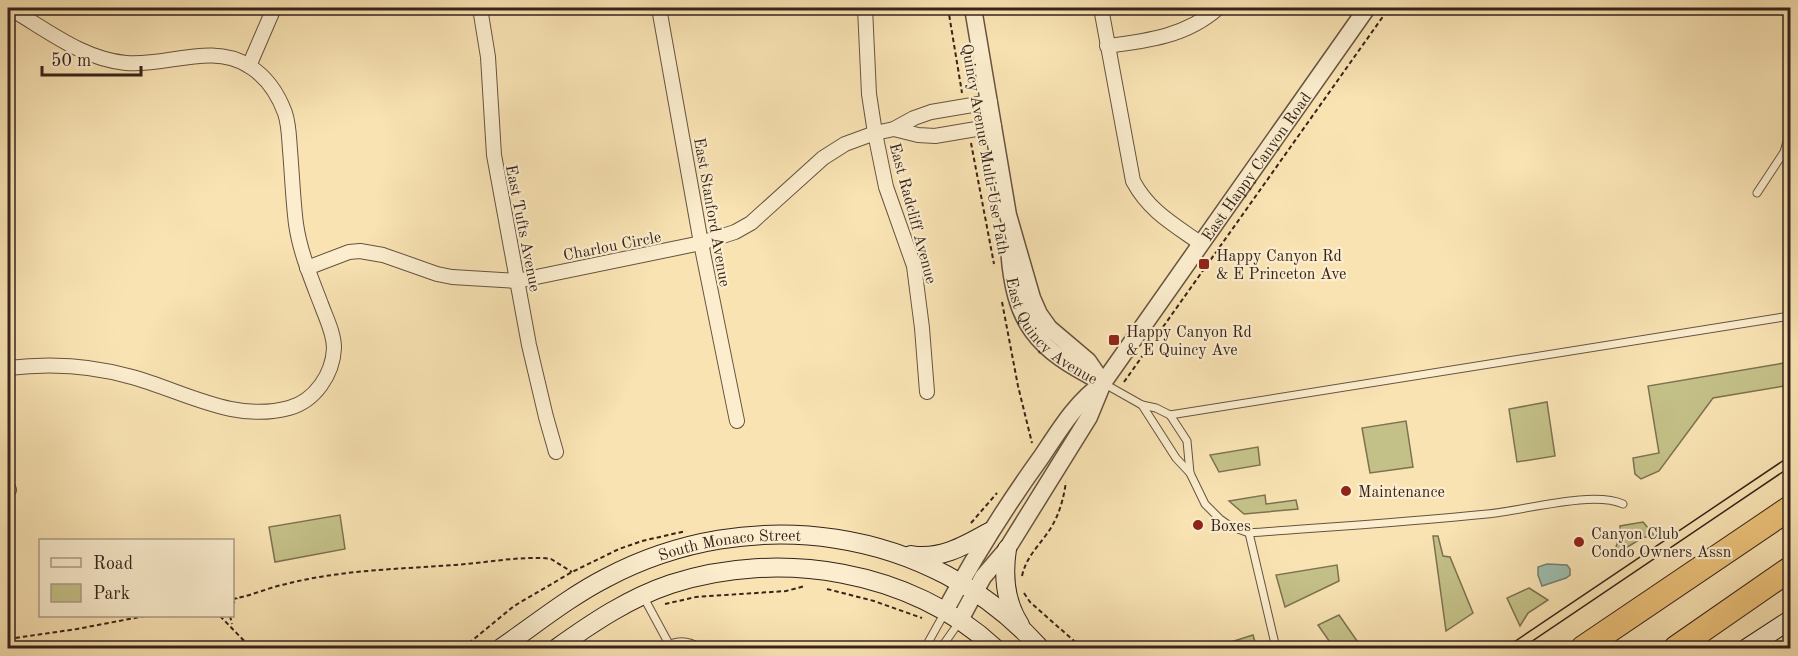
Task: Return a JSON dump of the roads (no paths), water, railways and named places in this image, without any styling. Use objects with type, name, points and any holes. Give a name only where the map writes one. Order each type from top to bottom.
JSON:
[{"type":"highway","points":[[1583,648],[1791,508]]},
{"type":"highway","points":[[1676,648],[1791,569]]},
{"type":"main road","points":[[900,554],[921,557],[942,555],[963,547],[989,532]]},
{"type":"main road","name":"South Monaco Street","points":[[501,648],[568,601],[606,578],[662,554],[731,538],[768,534],[844,539],[900,554],[941,572],[967,588]]},
{"type":"main road","points":[[1007,549],[1006,586],[1011,608],[1024,632]]},
{"type":"main road","name":"South Monaco Street","points":[[556,648],[591,624],[646,602],[670,584],[715,573],[762,568],[795,568],[846,574],[878,583],[953,616]]},
{"type":"main road","points":[[967,588],[1001,612],[1040,648]]},
{"type":"main road","points":[[953,616],[995,648]]},
{"type":"main road","points":[[1747,648],[1791,620]]},
{"type":"street","points":[[8,368],[52,365],[93,368],[131,377],[206,404],[267,411],[295,406],[315,392],[330,370],[334,347],[332,333],[308,268],[296,224],[290,136],[286,116],[279,99],[267,81],[249,66],[219,56],[203,55],[144,64],[100,58],[74,47],[9,8]]},
{"type":"street","points":[[249,66],[274,8]]},
{"type":"street","name":"East Tufts Avenue","points":[[480,8],[488,57],[494,155],[529,345],[556,452]]},
{"type":"street","name":"East Stanford Avenue","points":[[659,8],[701,243],[737,421]]},
{"type":"street","name":"East Radcliff Avenue","points":[[865,8],[869,94],[875,133],[886,187],[914,266],[927,392]]},
{"type":"street","name":"East Quincy Avenue","points":[[973,8],[1008,215],[1029,289],[1039,314],[1056,335],[1088,361],[1110,386]]},
{"type":"street","points":[[1101,8],[1133,181],[1141,196],[1154,210],[1200,243]]},
{"type":"street","points":[[1107,46],[1148,41],[1171,35],[1197,23],[1218,8]]},
{"type":"street","name":"East Happy Canyon Road","points":[[967,588],[983,577],[1007,549],[1200,243],[1367,8]]},
{"type":"street","name":"Charlou Circle","points":[[308,268],[349,252],[360,251],[382,255],[452,277],[517,280],[701,243],[735,232],[751,223],[823,158],[845,144],[894,129],[931,112],[990,102]]},
{"type":"street","name":"Charlou Circle","points":[[894,129],[926,136],[994,126]]},
{"type":"street","name":"East Happy Canyon Road","points":[[953,616],[967,588],[989,532],[1084,397],[1110,386]]},
{"type":"lane","points":[[1756,193],[1784,152],[1791,131]]},
{"type":"lane","points":[[1170,416],[1791,316]]},
{"type":"lane","points":[[1110,386],[1142,405],[1156,408],[1170,416],[1187,441],[1190,473],[1200,496],[1211,512],[1230,526],[1250,533],[1488,514],[1591,498],[1623,504]]},
{"type":"lane","points":[[1142,405],[1176,458],[1190,473]]},
{"type":"lane","points":[[1250,533],[1276,648]]},
{"type":"lane","points":[[646,602],[669,644]]},
{"type":"lane","points":[[925,648],[953,616]]},
{"type":"lane","points":[[941,648],[953,616]]},
{"type":"lane","points":[[662,648],[684,641],[700,648]]},
{"type":"waterway","points":[[1787,186],[1790,189]]},
{"type":"tram line","points":[[1505,648],[1790,456]]},
{"type":"tram line","points":[[1522,648],[1790,467]]},
{"type":"place","name":"Happy Canyon Rd & E Princeton Ave","points":[[1204,264]]},
{"type":"place","name":"Happy Canyon Rd & E Quincy Ave","points":[[1114,340]]},
{"type":"place","name":"Maintenance","points":[[1346,491]]},
{"type":"place","name":"Boxes","points":[[1198,525]]},
{"type":"place","name":"Canyon Club Condo Owners Assn","points":[[1579,542]]}]
